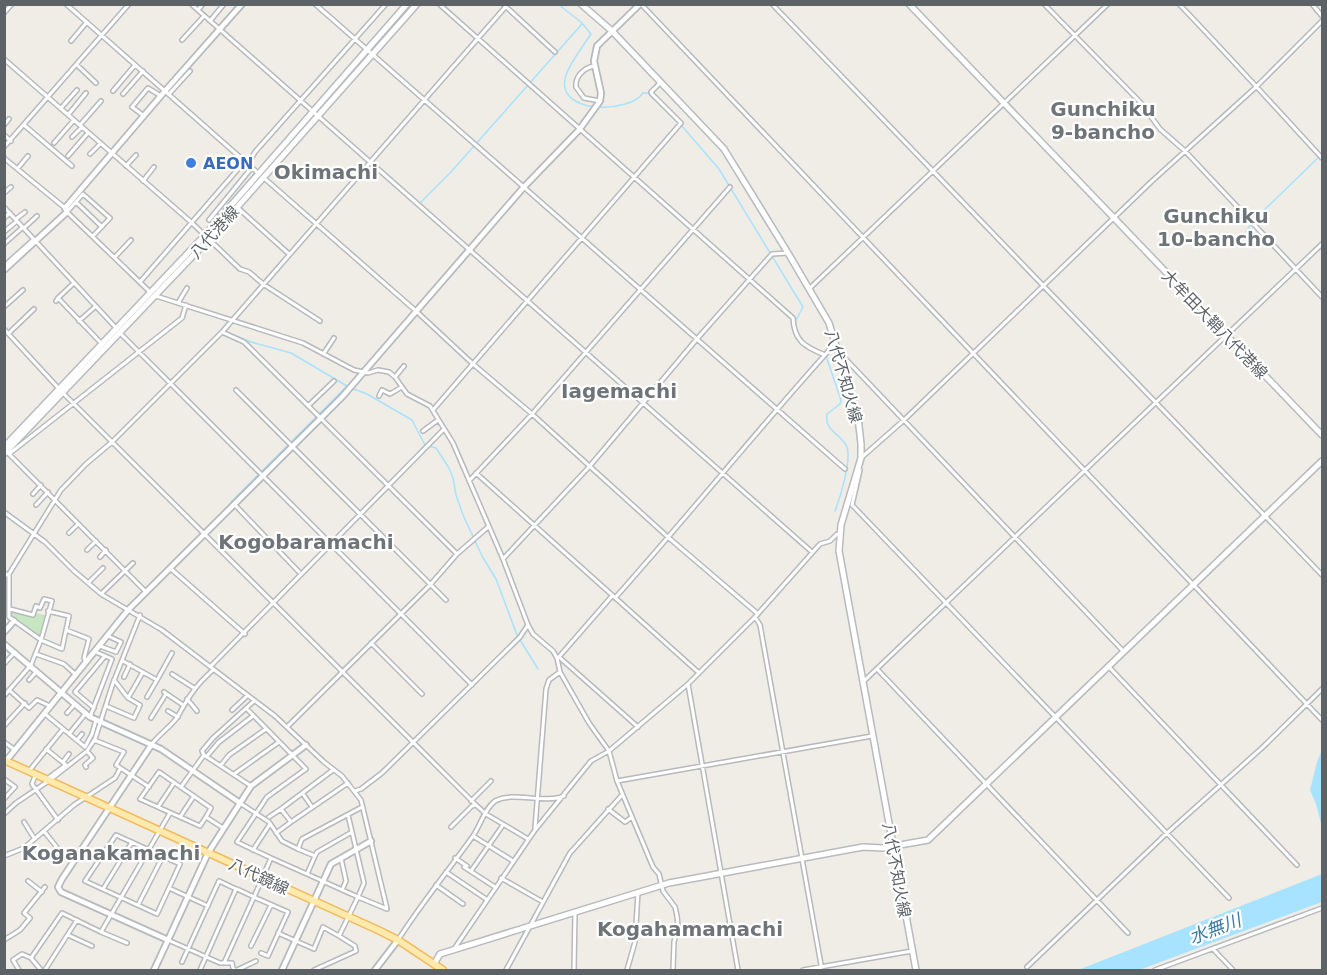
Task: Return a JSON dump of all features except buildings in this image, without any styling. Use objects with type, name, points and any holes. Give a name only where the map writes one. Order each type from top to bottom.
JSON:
[{"type":"main road","name":"八代港線","points":[[370,52],[407,4]]},
{"type":"main road","name":"八代港線","points":[[207,237],[370,52],[417,4]]},
{"type":"main road","name":"八代不知火線","points":[[581,4],[612,31],[724,149],[829,323],[858,417],[862,457],[839,535],[840,561],[916,970]]},
{"type":"main road","name":"大牟田大鞘八代港線","points":[[909,4],[1323,435]]},
{"type":"main road","name":"八代港線","points":[[60,390],[237,207],[261,175]]},
{"type":"main road","name":"八代港線","points":[[6,451],[102,344],[119,331]]},
{"type":"main road","points":[[434,964],[440,954],[662,885],[863,847],[883,848],[928,840],[1323,461]]},
{"type":"main road","name":"八代鏡線","points":[[5,761],[398,940],[443,970]]},
{"type":"street","points":[[4,13],[12,4]]},
{"type":"street","points":[[66,4],[143,71],[165,94],[416,311],[756,615],[760,625],[822,969]]},
{"type":"street","points":[[4,147],[129,4]]},
{"type":"street","points":[[191,4],[812,552]]},
{"type":"street","points":[[198,10],[203,4]]},
{"type":"street","points":[[210,21],[224,4]]},
{"type":"street","points":[[66,210],[242,4]]},
{"type":"street","points":[[315,4],[844,470]]},
{"type":"street","points":[[140,282],[226,182],[302,101],[386,4]]},
{"type":"street","points":[[439,4],[793,318],[794,330],[798,338],[807,346],[825,355]]},
{"type":"street","points":[[5,761],[128,610],[235,505],[261,474],[342,397],[523,188],[579,130],[599,103],[601,93],[594,66],[597,46],[640,4],[1323,720]]},
{"type":"street","points":[[772,4],[1323,575]]},
{"type":"street","points":[[1044,4],[1141,103],[1160,129],[1185,151],[1323,297]]},
{"type":"street","points":[[809,290],[1108,4]]},
{"type":"street","points":[[1179,4],[1321,156]]},
{"type":"street","points":[[1312,4],[1323,16]]},
{"type":"street","points":[[48,611],[69,616],[62,649],[41,640],[9,617],[6,574],[61,490],[112,442],[221,331],[506,5],[555,52]]},
{"type":"street","points":[[182,40],[204,16]]},
{"type":"street","points":[[1229,898],[852,505],[862,457],[903,421],[1323,21]]},
{"type":"street","points":[[71,41],[87,22]]},
{"type":"street","points":[[4,58],[191,222],[240,269],[249,272],[263,284],[320,321]]},
{"type":"street","points":[[77,65],[96,83]]},
{"type":"street","points":[[113,91],[135,65]]},
{"type":"street","points":[[594,66],[589,67],[578,76],[576,87],[584,98],[599,103]]},
{"type":"street","points":[[123,94],[143,71]]},
{"type":"street","points":[[165,94],[190,71]]},
{"type":"street","points":[[433,410],[681,123],[651,92],[661,82]]},
{"type":"street","points":[[144,116],[132,107],[148,88],[165,94]]},
{"type":"street","points":[[61,108],[77,90]]},
{"type":"street","points":[[68,115],[86,93]]},
{"type":"street","points":[[72,137],[101,101]]},
{"type":"street","points":[[6,125],[9,119]]},
{"type":"street","points":[[54,142],[74,120]]},
{"type":"street","points":[[24,124],[72,166]]},
{"type":"street","points":[[68,156],[88,133]]},
{"type":"street","points":[[4,135],[10,141]]},
{"type":"street","points":[[90,154],[100,144]]},
{"type":"street","points":[[118,160],[124,154]]},
{"type":"street","points":[[126,166],[136,155]]},
{"type":"street","points":[[18,168],[28,156]]},
{"type":"street","points":[[4,158],[66,210],[153,294],[303,343],[363,373],[378,370],[389,372],[411,397],[425,403],[433,410],[453,443],[533,634],[638,727]]},
{"type":"street","points":[[143,180],[154,167]]},
{"type":"street","points":[[208,220],[249,171]]},
{"type":"street","points":[[226,182],[234,189]]},
{"type":"street","points":[[4,193],[11,187]]},
{"type":"street","points":[[469,481],[532,414],[730,187]]},
{"type":"street","points":[[4,268],[83,194],[110,218],[93,236]]},
{"type":"street","points":[[76,202],[102,227]]},
{"type":"street","points":[[4,207],[139,352],[472,685]]},
{"type":"street","points":[[204,207],[213,214]]},
{"type":"street","points":[[237,207],[289,254]]},
{"type":"street","points":[[4,232],[25,212]]},
{"type":"street","points":[[4,218],[10,213]]},
{"type":"street","points":[[4,244],[37,216]]},
{"type":"street","points":[[115,257],[131,240]]},
{"type":"street","points":[[864,681],[1084,469],[1323,244]]},
{"type":"street","points":[[502,559],[589,467],[696,340],[773,254],[788,253]]},
{"type":"street","points":[[75,283],[57,299],[102,344]]},
{"type":"street","points":[[178,303],[187,288]]},
{"type":"street","points":[[4,307],[23,290]]},
{"type":"street","points":[[146,592],[6,451],[74,404],[182,318],[186,305]]},
{"type":"street","points":[[79,321],[96,306]]},
{"type":"street","points":[[9,333],[34,309]]},
{"type":"street","points":[[4,328],[60,390],[471,801],[486,814],[528,839]]},
{"type":"street","points":[[221,331],[244,342],[457,554]]},
{"type":"street","points":[[324,353],[331,340]]},
{"type":"street","points":[[558,658],[669,538],[722,472],[832,346],[836,346]]},
{"type":"street","points":[[839,353],[1124,652]]},
{"type":"street","points":[[395,377],[404,366]]},
{"type":"street","points":[[309,405],[334,381]]},
{"type":"street","points":[[379,396],[382,390],[391,396],[402,387]]},
{"type":"street","points":[[236,390],[446,600]]},
{"type":"street","points":[[423,431],[438,420]]},
{"type":"street","points":[[256,961],[234,970],[232,963],[220,963],[59,890],[62,879],[159,734],[178,717],[194,688],[273,602],[444,429]]},
{"type":"street","points":[[476,473],[698,672]]},
{"type":"street","points":[[33,494],[41,485]]},
{"type":"street","points":[[36,505],[48,492]]},
{"type":"street","points":[[235,505],[299,572]]},
{"type":"street","points":[[4,512],[45,542],[101,594],[162,630],[288,726],[348,783],[355,791],[362,807],[387,909],[237,842],[267,797],[306,769],[246,708]]},
{"type":"street","points":[[69,533],[78,524]]},
{"type":"street","points":[[288,726],[430,585],[457,554],[488,527]]},
{"type":"street","points":[[453,950],[528,839],[591,761],[609,751],[687,684],[756,615],[820,544],[839,535]]},
{"type":"street","points":[[87,550],[96,541]]},
{"type":"street","points":[[100,557],[106,550]]},
{"type":"street","points":[[101,594],[133,563]]},
{"type":"street","points":[[88,583],[103,568]]},
{"type":"street","points":[[170,568],[244,634]]},
{"type":"street","points":[[4,696],[31,665],[52,601],[44,599],[40,608],[36,606],[33,615],[9,609]]},
{"type":"street","points":[[45,714],[85,747],[106,706],[140,615]]},
{"type":"street","points":[[4,632],[14,621]]},
{"type":"street","points":[[355,791],[369,784],[414,742],[519,638],[528,625]]},
{"type":"street","points":[[66,630],[89,639],[84,658],[86,664]]},
{"type":"street","points":[[100,646],[116,652],[121,642],[108,636]]},
{"type":"street","points":[[371,643],[422,694]]},
{"type":"street","points":[[4,644],[88,715],[152,744],[256,813],[270,824],[282,842],[315,856]]},
{"type":"street","points":[[69,734],[94,708],[112,659],[96,651]]},
{"type":"street","points":[[4,664],[15,652]]},
{"type":"street","points":[[147,697],[172,653]]},
{"type":"street","points":[[36,654],[64,664],[76,675]]},
{"type":"street","points":[[94,708],[75,692],[105,656]]},
{"type":"street","points":[[558,658],[560,672],[589,723],[609,751],[622,795],[653,867],[659,874],[663,891],[675,907],[678,926],[674,942],[673,970]]},
{"type":"street","points":[[123,661],[158,680]]},
{"type":"street","points":[[124,677],[130,664]]},
{"type":"street","points":[[1108,666],[1297,865]]},
{"type":"street","points":[[876,669],[1128,933]]},
{"type":"street","points":[[29,680],[37,671]]},
{"type":"street","points":[[128,698],[143,672]]},
{"type":"street","points":[[535,830],[546,689],[549,680],[560,672]]},
{"type":"street","points":[[172,674],[194,688]]},
{"type":"street","points":[[106,706],[134,718],[140,705],[128,698],[114,680]]},
{"type":"street","points":[[687,684],[738,970]]},
{"type":"street","points":[[1027,967],[1167,833],[1263,747],[1323,689]]},
{"type":"street","points":[[9,690],[31,708],[37,700],[51,706]]},
{"type":"street","points":[[151,718],[165,693],[183,705]]},
{"type":"street","points":[[232,710],[247,696]]},
{"type":"street","points":[[187,699],[197,711]]},
{"type":"street","points":[[251,786],[202,752],[213,738],[254,701]]},
{"type":"street","points":[[4,726],[25,703]]},
{"type":"street","points":[[67,713],[75,704]]},
{"type":"street","points":[[168,711],[178,717]]},
{"type":"street","points":[[181,787],[205,755],[253,716]]},
{"type":"street","points":[[4,814],[87,751],[94,740],[99,721]]},
{"type":"street","points":[[29,771],[63,729]]},
{"type":"street","points":[[220,765],[229,755],[266,729]]},
{"type":"street","points":[[77,740],[82,734]]},
{"type":"street","points":[[617,782],[873,736]]},
{"type":"street","points":[[94,740],[124,752],[116,765],[148,787]]},
{"type":"street","points":[[4,742],[15,750]]},
{"type":"street","points":[[234,774],[279,742]]},
{"type":"street","points":[[154,970],[208,853],[240,802],[251,786],[306,745]]},
{"type":"street","points":[[46,749],[66,765],[49,780]]},
{"type":"street","points":[[86,767],[85,765],[93,758],[87,751]]},
{"type":"street","points":[[63,762],[69,754]]},
{"type":"street","points":[[4,856],[24,848],[69,810],[115,778],[120,769]]},
{"type":"street","points":[[269,817],[333,770]]},
{"type":"street","points":[[159,772],[174,783],[212,808],[200,826],[140,799],[159,772]]},
{"type":"street","points":[[36,774],[32,784],[58,820]]},
{"type":"street","points":[[4,779],[15,787],[5,799]]},
{"type":"street","points":[[471,801],[491,781]]},
{"type":"street","points":[[158,807],[174,783]]},
{"type":"street","points":[[276,833],[348,783]]},
{"type":"street","points":[[302,794],[312,807]]},
{"type":"street","points":[[375,970],[473,836],[490,806],[501,799],[559,798],[565,795]]},
{"type":"street","points":[[506,970],[570,853],[622,795]]},
{"type":"street","points":[[180,817],[194,796]]},
{"type":"street","points":[[451,827],[472,806],[476,805]]},
{"type":"street","points":[[298,849],[303,839],[362,807]]},
{"type":"street","points":[[281,809],[291,822]]},
{"type":"street","points":[[608,809],[625,822],[632,817]]},
{"type":"street","points":[[101,932],[170,813]]},
{"type":"street","points":[[339,936],[364,883],[348,815]]},
{"type":"street","points":[[206,817],[223,828]]},
{"type":"street","points":[[24,822],[34,839]]},
{"type":"street","points":[[253,850],[270,824]]},
{"type":"street","points":[[471,871],[503,825]]},
{"type":"street","points":[[44,831],[62,854]]},
{"type":"street","points":[[307,874],[317,852],[352,832]]},
{"type":"street","points":[[116,835],[132,842],[180,864],[157,914],[85,881],[116,835]]},
{"type":"street","points":[[473,836],[513,861]]},
{"type":"street","points":[[282,970],[331,864],[370,841]]},
{"type":"street","points":[[103,890],[132,842]]},
{"type":"street","points":[[82,849],[99,860]]},
{"type":"street","points":[[138,905],[163,856]]},
{"type":"street","points":[[224,963],[272,858]]},
{"type":"street","points":[[341,858],[346,881],[342,890]]},
{"type":"street","points":[[455,858],[495,886]]},
{"type":"street","points":[[446,872],[486,898]]},
{"type":"street","points":[[501,878],[543,902]]},
{"type":"street","points":[[28,881],[42,892]]},
{"type":"street","points":[[182,962],[219,881],[288,912],[268,956],[261,953]]},
{"type":"street","points":[[436,885],[463,904]]},
{"type":"street","points":[[4,940],[20,930],[30,918],[24,913],[45,887]]},
{"type":"street","points":[[169,888],[208,906]]},
{"type":"street","points":[[200,970],[236,889]]},
{"type":"street","points":[[627,970],[635,942],[638,892]]},
{"type":"street","points":[[251,946],[271,905]]},
{"type":"street","points":[[1155,970],[1323,908]]},
{"type":"street","points":[[574,970],[575,912]]},
{"type":"street","points":[[31,958],[62,913],[128,944]]},
{"type":"street","points":[[19,970],[13,960],[22,954],[31,958],[43,970],[77,920]]},
{"type":"street","points":[[278,933],[314,949],[322,927],[355,946],[356,951],[314,970]]},
{"type":"street","points":[[68,935],[93,946]]},
{"type":"street","points":[[1213,949],[1233,970]]},
{"type":"street","points":[[803,970],[822,969],[912,951]]},
{"type":"green space","points":[[10,610],[45,615],[40,638],[11,616]]},
{"type":"water","points":[[1322,750],[1322,827],[1310,790]]},
{"type":"water","name":"水無川","points":[[1322,874],[1322,902],[1139,970],[1078,970]]},
{"type":"waterway","points":[[558,4],[582,23],[591,34],[566,74],[566,91],[572,99],[583,105],[611,107],[636,100],[643,93],[648,93],[669,113]]},
{"type":"waterway","points":[[420,203],[451,172],[582,24]]},
{"type":"waterway","points":[[1269,76],[1322,24]]},
{"type":"waterway","points":[[681,125],[719,169],[803,307],[795,322]]},
{"type":"waterway","points":[[1246,232],[1254,220],[1322,154]]},
{"type":"waterway","points":[[1210,353],[1322,246]]},
{"type":"waterway","points":[[224,331],[251,342],[291,353],[347,386],[231,502]]},
{"type":"waterway","points":[[826,356],[841,400],[840,404],[827,414],[828,424],[846,445],[848,451],[845,478],[835,511]]},
{"type":"waterway","points":[[351,388],[367,394],[412,420],[425,445],[436,448],[449,468],[463,515],[482,556],[496,579],[517,635],[538,669]]},
{"type":"waterway","points":[[401,471],[424,446]]},
{"type":"waterway","points":[[273,600],[387,485]]},
{"type":"place","name":"AEON","points":[[191,163]]},
{"type":"district","name":"Gunchiku 9-bancho","points":[[1103,120]]},
{"type":"district","name":"Okimachi","points":[[326,172]]},
{"type":"district","name":"Gunchiku 10-bancho","points":[[1216,228]]},
{"type":"district","name":"Iagemachi","points":[[619,391]]},
{"type":"district","name":"Kogobaramachi","points":[[306,542]]},
{"type":"district","name":"Koganakamachi","points":[[111,853]]},
{"type":"district","name":"Kogahamamachi","points":[[690,929]]}]
